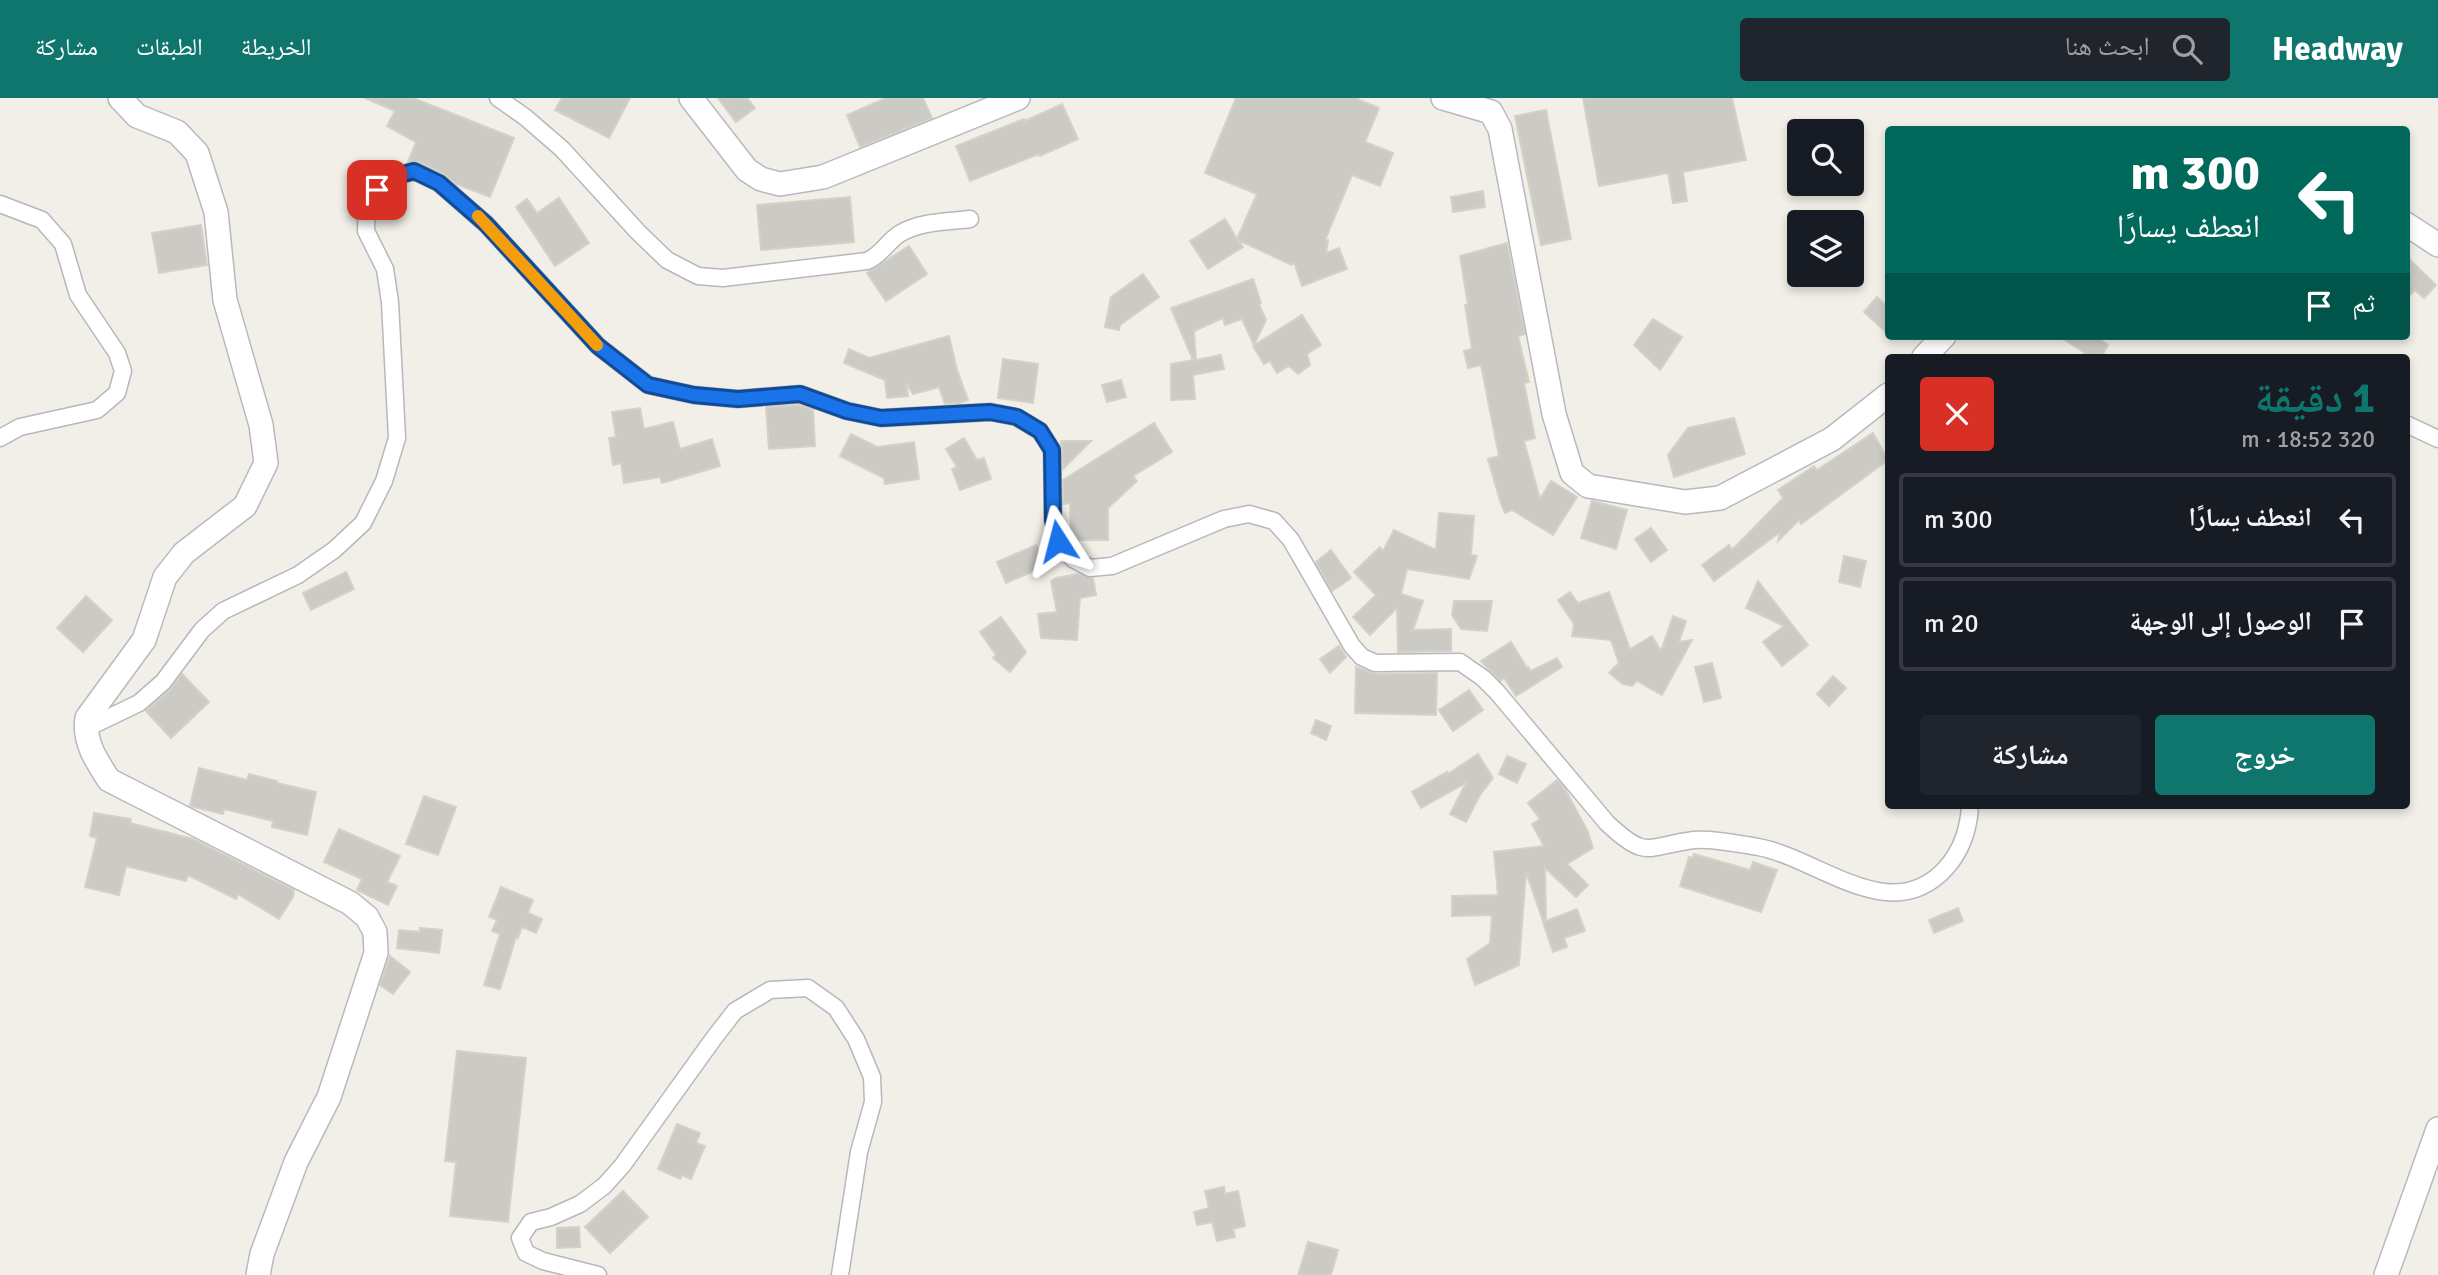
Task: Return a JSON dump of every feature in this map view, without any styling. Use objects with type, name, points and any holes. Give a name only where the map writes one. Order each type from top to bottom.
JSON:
[{"type":"street","points":[[120,98],[137,116],[177,132],[197,153],[216,212],[225,300],[261,425],[266,463],[245,506],[184,552],[165,577],[144,640],[87,718],[85,729],[96,760],[109,780],[350,902],[367,917],[375,932],[376,953],[350,1036],[329,1097],[296,1162],[261,1254],[258,1275]]},
{"type":"street","points":[[498,98],[562,149],[667,260],[698,276],[723,278],[867,261],[879,255],[898,234],[916,226],[971,219]]},
{"type":"street","points":[[691,98],[747,170],[761,179],[780,184],[823,177],[1018,98]]},
{"type":"street","points":[[1443,98],[1491,112],[1500,129],[1554,414],[1572,473],[1588,486],[1685,502],[1720,498],[1832,439],[1885,398]]},
{"type":"street","points":[[85,729],[139,703],[163,682],[202,630],[223,611],[298,575],[334,550],[363,523],[384,481],[397,438],[390,302],[385,269],[366,231],[367,201],[386,179],[414,171],[439,183],[486,224],[598,346],[648,385],[694,395],[738,399],[800,394],[847,411],[881,418],[990,412],[1017,417],[1040,431],[1052,450],[1053,520],[1058,541],[1073,559],[1090,568],[1112,566],[1224,519],[1249,514],[1274,521],[1291,541],[1352,646],[1362,657],[1375,663],[1460,662],[1497,692],[1607,823],[1626,840],[1648,850],[1696,840],[1760,848],[1869,890],[1903,894],[1935,881],[1956,857],[1969,826],[1970,809]]},
{"type":"street","points":[[0,204],[42,220],[63,244],[78,295],[117,353],[123,371],[117,393],[97,410],[20,427],[0,438]]},
{"type":"street","points":[[2410,227],[2438,245]]},
{"type":"street","points":[[1927,354],[1940,340]]},
{"type":"street","points":[[2410,426],[2438,439]]},
{"type":"street","points":[[598,1275],[526,1254],[520,1238],[531,1222],[551,1217],[580,1204],[604,1186],[622,1166],[736,1011],[771,990],[808,988],[836,1009],[856,1038],[872,1077],[873,1102],[859,1152],[840,1275]]},
{"type":"street","points":[[2386,1275],[2438,1129]]},
{"type":"building","points":[[365,98],[413,98],[514,138],[490,197],[456,184],[444,174],[419,162],[408,162],[416,142],[387,126],[395,111]]},
{"type":"building","points":[[562,98],[630,98],[609,138],[555,110]]},
{"type":"building","points":[[718,98],[747,98],[755,108],[736,122]]},
{"type":"building","points":[[886,98],[923,98],[932,118],[860,147],[847,115]]},
{"type":"building","points":[[1236,98],[1355,98],[1379,108],[1365,142],[1393,153],[1380,186],[1352,175],[1325,240],[1328,240],[1326,253],[1339,248],[1347,269],[1302,286],[1294,262],[1292,265],[1238,240],[1243,247],[1208,269],[1190,241],[1225,219],[1237,239],[1257,194],[1205,173]]},
{"type":"building","points":[[1583,98],[1732,98],[1746,160],[1683,172],[1687,201],[1673,203],[1668,173],[1599,186]]},
{"type":"building","points":[[1062,104],[1078,139],[970,181],[956,146],[1024,119],[1025,121]]},
{"type":"building","points":[[1546,110],[1571,239],[1541,245],[1515,116]]},
{"type":"building","points":[[1483,191],[1485,207],[1453,212],[1451,197]]},
{"type":"building","points":[[850,197],[854,242],[761,250],[757,205]]},
{"type":"building","points":[[559,198],[589,243],[555,266],[516,207],[527,199],[537,213]]},
{"type":"building","points":[[201,225],[207,265],[159,273],[152,233]]},
{"type":"building","points":[[1507,243],[1525,334],[1518,336],[1529,382],[1524,383],[1535,438],[1524,441],[1540,499],[1551,481],[1577,497],[1553,535],[1512,510],[1505,513],[1488,459],[1499,456],[1481,365],[1468,368],[1464,351],[1472,349],[1460,256]]},
{"type":"building","points":[[909,246],[927,274],[886,301],[867,273]]},
{"type":"building","points":[[2410,260],[2436,285],[2424,298],[2415,290],[2410,295]]},
{"type":"building","points":[[1143,274],[1159,297],[1120,325],[1119,330],[1105,327],[1111,297]]},
{"type":"building","points":[[1253,279],[1266,320],[1254,345],[1242,319],[1225,325],[1223,318],[1194,331],[1196,360],[1221,355],[1224,369],[1193,375],[1195,399],[1171,400],[1171,364],[1193,360],[1171,308]]},
{"type":"building","points":[[1877,297],[1885,304],[1885,331],[1864,312]]},
{"type":"building","points":[[1302,315],[1321,345],[1307,354],[1310,365],[1298,374],[1289,366],[1277,373],[1270,361],[1264,364],[1253,346]]},
{"type":"building","points":[[1653,319],[1682,337],[1660,370],[1634,345]]},
{"type":"building","points":[[949,336],[968,400],[960,403],[945,404],[939,387],[913,394],[906,383],[908,396],[887,398],[885,380],[844,363],[849,349],[869,358]]},
{"type":"building","points":[[2065,340],[2101,340],[2108,345],[2103,354],[2086,354]]},
{"type":"building","points":[[1003,359],[1038,364],[1033,403],[998,398]]},
{"type":"building","points":[[1121,380],[1126,397],[1107,402],[1102,385]]},
{"type":"building","points":[[799,405],[813,410],[815,446],[769,449],[766,407]]},
{"type":"building","points":[[640,408],[644,429],[673,422],[680,449],[712,439],[720,466],[662,483],[660,477],[624,483],[621,463],[613,465],[609,438],[616,437],[612,412]]},
{"type":"building","points":[[1734,418],[1745,454],[1674,477],[1668,455],[1688,428]]},
{"type":"building","points":[[1154,423],[1172,452],[1133,476],[1137,481],[1108,508],[1108,540],[1071,540],[1070,503],[1063,504],[1063,480]]},
{"type":"building","points":[[1873,433],[1885,455],[1885,462],[1801,524],[1799,520],[1778,541],[1780,532],[1714,581],[1702,565],[1729,545],[1732,550],[1783,498],[1778,490],[1814,466],[1817,470]]},
{"type":"building","points":[[851,434],[877,447],[914,442],[919,479],[885,484],[884,478],[840,456]]},
{"type":"building","points":[[964,438],[977,460],[984,458],[991,479],[960,490],[952,469],[957,467],[946,449]]},
{"type":"building","points":[[1061,441],[1091,441],[1063,469]]},
{"type":"building","points":[[1592,501],[1627,510],[1616,549],[1581,538]]},
{"type":"building","points":[[1439,513],[1474,516],[1471,555],[1477,556],[1469,579],[1407,569],[1401,594],[1423,601],[1413,630],[1451,629],[1451,651],[1398,652],[1397,608],[1370,635],[1353,617],[1376,595],[1354,572],[1380,547],[1383,551],[1394,530],[1436,550]]},
{"type":"building","points":[[1651,528],[1667,550],[1651,562],[1635,539]]},
{"type":"building","points":[[1036,545],[1045,566],[1006,583],[997,562]]},
{"type":"building","points":[[1331,550],[1351,578],[1332,591],[1316,562]]},
{"type":"building","points":[[1844,556],[1866,561],[1860,587],[1839,582]]},
{"type":"building","points":[[346,572],[354,589],[311,610],[303,593]]},
{"type":"building","points":[[1078,574],[1093,578],[1096,595],[1080,598],[1077,640],[1041,638],[1038,614],[1057,612],[1051,581]]},
{"type":"building","points":[[1758,581],[1808,645],[1782,666],[1763,642],[1784,626],[1746,608]]},
{"type":"building","points":[[1570,592],[1578,603],[1609,592],[1630,649],[1652,636],[1661,651],[1673,616],[1686,621],[1679,642],[1692,640],[1662,695],[1637,681],[1632,686],[1623,684],[1609,673],[1619,663],[1611,640],[1572,636],[1574,624],[1558,600]]},
{"type":"building","points":[[86,596],[112,620],[83,652],[57,628]]},
{"type":"building","points":[[1454,601],[1492,601],[1487,631],[1461,629],[1452,615]]},
{"type":"building","points":[[1001,617],[1026,652],[1010,672],[993,658],[996,655],[980,632]]},
{"type":"building","points":[[1511,642],[1531,671],[1557,658],[1562,667],[1516,696],[1504,678],[1500,681],[1481,661]]},
{"type":"building","points":[[1339,646],[1346,657],[1330,673],[1320,659]]},
{"type":"building","points":[[1712,663],[1721,698],[1704,702],[1695,667]]},
{"type":"building","points":[[1356,667],[1375,674],[1437,673],[1436,715],[1355,713]]},
{"type":"building","points":[[182,674],[209,702],[171,738],[146,711],[170,690]]},
{"type":"building","points":[[1833,676],[1846,688],[1829,706],[1817,694]]},
{"type":"building","points":[[1469,690],[1483,710],[1453,731],[1439,710]]},
{"type":"building","points":[[1316,720],[1331,726],[1326,740],[1311,733]]},
{"type":"building","points":[[1478,754],[1493,778],[1480,795],[1466,822],[1450,814],[1466,783],[1421,808],[1412,792],[1447,772],[1448,774]]},
{"type":"building","points":[[1507,756],[1526,764],[1517,783],[1499,774]]},
{"type":"building","points":[[199,768],[247,780],[249,774],[316,792],[307,835],[272,827],[273,821],[224,809],[223,814],[190,806]]},
{"type":"building","points":[[1557,780],[1565,789],[1588,832],[1593,848],[1567,864],[1588,885],[1576,897],[1545,868],[1546,920],[1543,921],[1526,872],[1519,965],[1475,985],[1467,959],[1490,943],[1492,915],[1452,916],[1452,896],[1498,895],[1494,852],[1544,846],[1532,824],[1540,819],[1528,803]]},
{"type":"building","points":[[424,796],[456,807],[438,855],[406,844]]},
{"type":"building","points":[[94,813],[131,819],[130,823],[193,839],[294,890],[293,897],[279,919],[238,894],[236,899],[188,875],[186,881],[126,866],[119,895],[85,887],[97,838],[90,836]]},
{"type":"building","points":[[339,829],[400,856],[387,882],[397,886],[388,905],[357,890],[362,879],[324,862]]},
{"type":"building","points":[[1694,854],[1750,870],[1753,862],[1777,870],[1761,912],[1680,886],[1689,857],[1693,858]]},
{"type":"building","points":[[501,887],[533,900],[528,913],[542,919],[536,933],[522,927],[518,938],[516,937],[500,989],[484,985],[500,934],[492,931],[497,920],[489,917]]},
{"type":"building","points":[[1958,908],[1963,921],[1934,933],[1929,920]]},
{"type":"building","points":[[1577,909],[1585,931],[1564,938],[1567,947],[1553,952],[1543,922]]},
{"type":"building","points":[[420,928],[442,930],[439,953],[397,948],[399,930],[420,932]]},
{"type":"building","points":[[390,956],[410,972],[393,994],[380,985]]},
{"type":"building","points":[[457,1051],[526,1058],[508,1222],[450,1216],[456,1162],[445,1161]]},
{"type":"building","points":[[677,1124],[700,1133],[696,1143],[705,1146],[691,1179],[682,1175],[680,1179],[658,1169]]},
{"type":"building","points":[[1224,1187],[1225,1194],[1238,1191],[1245,1226],[1233,1229],[1235,1237],[1217,1241],[1212,1222],[1197,1225],[1194,1212],[1209,1208],[1205,1191]]},
{"type":"building","points":[[623,1191],[648,1217],[610,1253],[585,1227]]},
{"type":"building","points":[[579,1227],[580,1247],[557,1248],[557,1228]]},
{"type":"building","points":[[1308,1242],[1338,1250],[1331,1275],[1298,1275]]},
{"type":"slow traffic","points":[[478,216],[597,345]]},
{"type":"route","points":[[377,190],[386,179],[414,171],[439,183],[486,224],[598,346],[648,385],[694,395],[738,399],[800,394],[847,411],[881,418],[990,412],[1017,417],[1040,431],[1052,450],[1053,520],[1058,541]]}]
